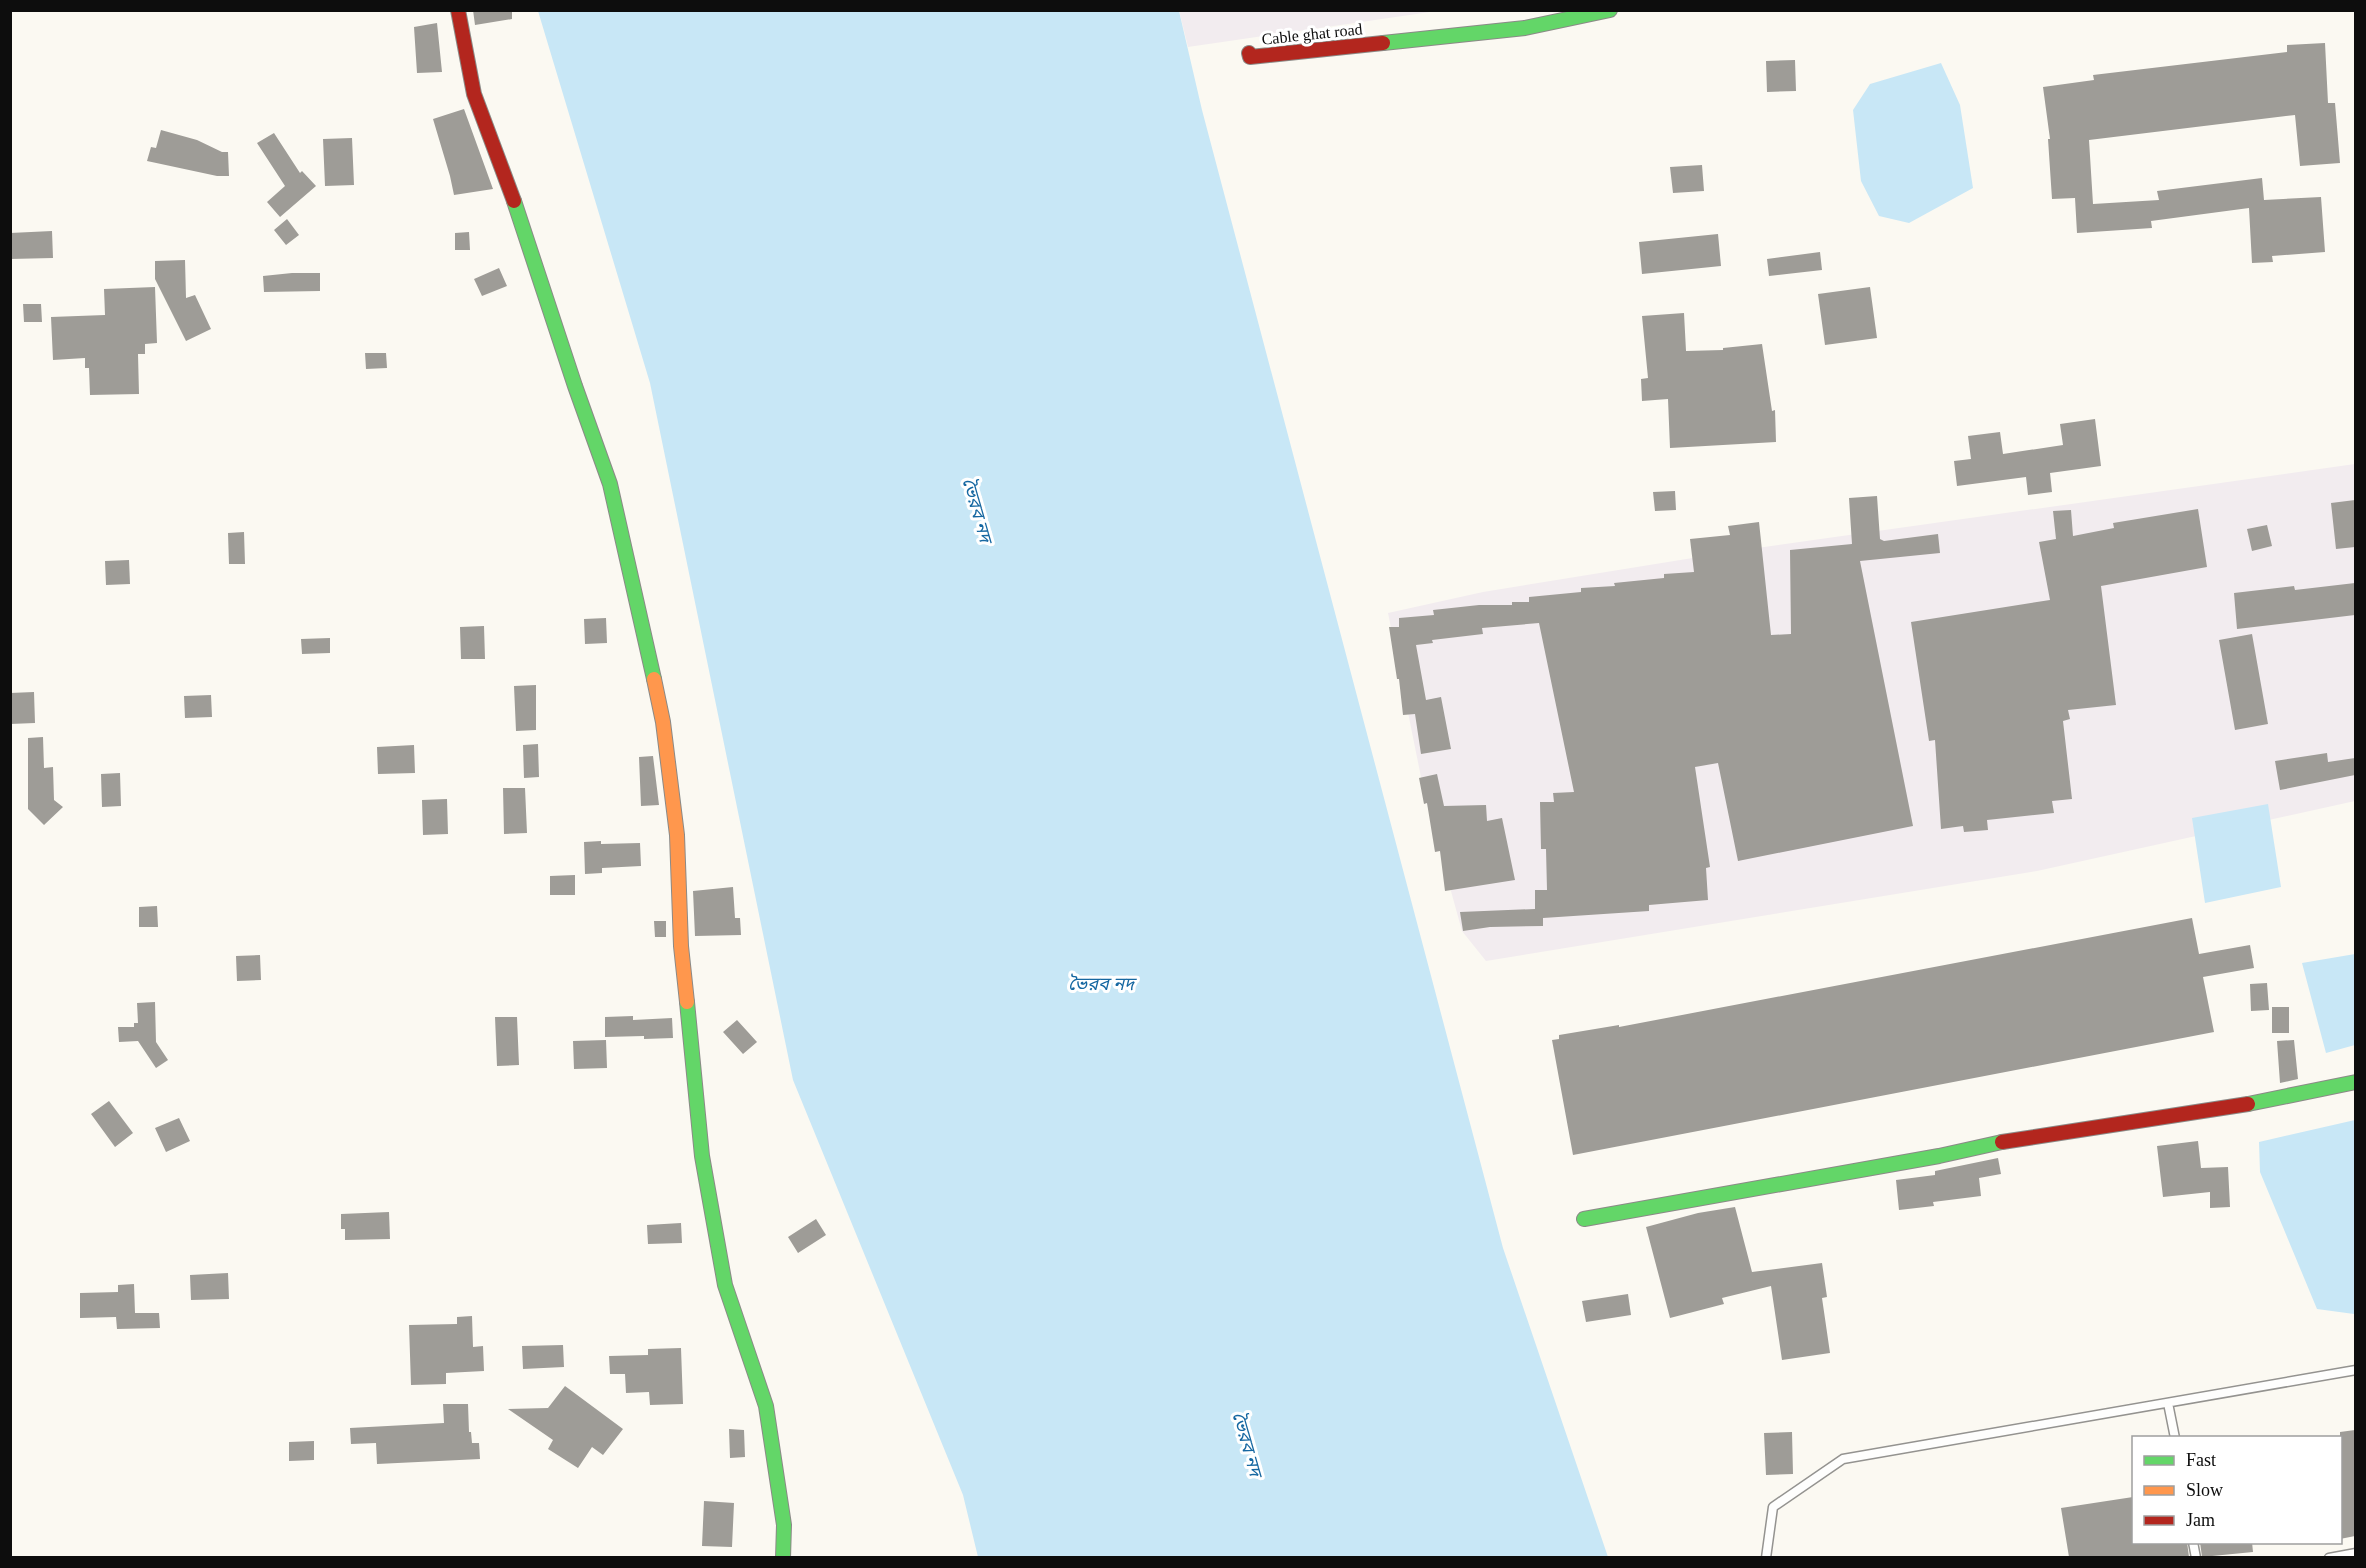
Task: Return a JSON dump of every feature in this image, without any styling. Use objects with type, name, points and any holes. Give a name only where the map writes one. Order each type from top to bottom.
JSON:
[{"type":"street","points":[[458,10],[474,93],[528,238],[575,386],[610,484],[663,722],[677,835],[681,946],[702,1156],[725,1285],[766,1406],[784,1525],[783,1557]]},
{"type":"street","name":"Cable ghat road","points":[[1585,10],[1522,24],[1249,53],[1250,57],[1525,28],[1610,10]]},
{"type":"street","points":[[1584,1219],[1939,1156],[2016,1139],[2248,1104],[2355,1082]]},
{"type":"lane","points":[[1766,1557],[1773,1508],[1843,1459],[2355,1370]]},
{"type":"lane","points":[[2168,1403],[2175,1436]]},
{"type":"lane","points":[[2330,1557],[2355,1553]]},
{"type":"shaded area","points":[[1179,10],[1437,11],[1188,47]]},
{"type":"shaded area","points":[[2355,464],[2355,801],[2037,871],[1486,961],[1462,931],[1425,797],[1388,613],[1483,592],[1736,551]]},
{"type":"water","name":"ভৈরব নদ","points":[[538,11],[1179,11],[1202,110],[1503,1248],[1608,1557],[978,1557],[963,1495],[793,1080],[650,383]]},
{"type":"water","points":[[1941,63],[1960,105],[1973,188],[1909,223],[1879,216],[1861,181],[1853,110],[1870,84]]},
{"type":"water","points":[[2268,804],[2281,887],[2205,903],[2192,818]]},
{"type":"water","points":[[2355,954],[2355,1045],[2326,1053],[2302,963]]},
{"type":"water","points":[[2355,1120],[2356,1314],[2354,1314],[2317,1309],[2260,1172],[2259,1142]]},
{"type":"building","points":[[473,10],[512,10],[512,19],[475,25]]},
{"type":"building","points":[[437,23],[442,72],[417,73],[414,27]]},
{"type":"building","points":[[2325,43],[2328,103],[2335,103],[2340,163],[2300,166],[2295,115],[2089,140],[2093,204],[2159,200],[2157,191],[2262,178],[2264,200],[2321,197],[2325,252],[2272,256],[2273,262],[2252,263],[2249,208],[2151,221],[2152,228],[2077,233],[2075,198],[2052,199],[2048,139],[2050,139],[2043,87],[2094,80],[2093,75],[2287,52],[2287,45]]},
{"type":"building","points":[[1795,60],[1796,91],[1767,92],[1766,61]]},
{"type":"building","points":[[464,109],[493,189],[454,195],[433,119]]},
{"type":"building","points":[[161,130],[197,140],[222,152],[228,152],[229,176],[217,176],[147,161],[151,147],[156,148]]},
{"type":"building","points":[[274,133],[300,173],[302,171],[316,186],[280,217],[267,202],[285,186],[257,143]]},
{"type":"building","points":[[352,138],[354,185],[325,186],[323,139]]},
{"type":"building","points":[[1702,165],[1704,191],[1673,193],[1670,167]]},
{"type":"building","points":[[287,219],[299,235],[286,245],[274,230]]},
{"type":"building","points":[[52,231],[53,258],[10,259],[10,233]]},
{"type":"building","points":[[469,232],[470,250],[455,250],[455,233]]},
{"type":"building","points":[[1718,234],[1721,266],[1642,274],[1639,242]]},
{"type":"building","points":[[1820,252],[1822,270],[1769,276],[1767,259]]},
{"type":"building","points":[[185,260],[186,298],[195,295],[211,329],[186,341],[155,279],[155,261]]},
{"type":"building","points":[[499,268],[507,286],[482,296],[474,279]]},
{"type":"building","points":[[320,273],[320,291],[264,292],[263,276]]},
{"type":"building","points":[[155,287],[157,343],[145,344],[145,354],[138,354],[139,394],[90,395],[89,368],[85,368],[85,358],[53,360],[51,317],[105,315],[104,289]]},
{"type":"building","points":[[1870,287],[1877,338],[1825,345],[1818,294]]},
{"type":"building","points":[[23,304],[41,304],[42,322],[24,322]]},
{"type":"building","points":[[1684,313],[1686,351],[1723,350],[1723,348],[1762,344],[1772,411],[1775,410],[1776,442],[1670,448],[1668,399],[1642,401],[1641,379],[1648,378],[1642,316]]},
{"type":"building","points":[[365,353],[386,353],[387,368],[366,369]]},
{"type":"building","points":[[2095,419],[2101,466],[2050,473],[2052,492],[2028,495],[2026,477],[1957,486],[1954,461],[1971,459],[1968,436],[2000,432],[2003,454],[2063,445],[2060,424]]},
{"type":"building","points":[[1675,491],[1676,510],[1655,511],[1653,492]]},
{"type":"building","points":[[1877,496],[1880,539],[1884,541],[1938,534],[1940,553],[1860,561],[1913,826],[1738,861],[1718,763],[1695,767],[1710,867],[1706,868],[1708,900],[1649,905],[1649,911],[1543,918],[1543,926],[1490,927],[1463,931],[1460,912],[1535,909],[1535,890],[1547,890],[1546,849],[1541,849],[1540,802],[1554,802],[1553,793],[1574,792],[1539,623],[1482,628],[1483,634],[1432,640],[1433,643],[1416,645],[1426,700],[1441,697],[1451,749],[1421,754],[1415,714],[1403,715],[1389,627],[1399,627],[1399,618],[1434,615],[1433,610],[1479,605],[1512,605],[1512,602],[1529,602],[1529,597],[1581,592],[1581,588],[1615,586],[1614,583],[1664,578],[1664,574],[1694,572],[1690,539],[1730,535],[1728,526],[1759,522],[1771,635],[1791,634],[1790,550],[1852,544],[1849,498]]},
{"type":"building","points":[[2355,500],[2355,547],[2336,549],[2331,503]]},
{"type":"building","points":[[2198,509],[2207,567],[2101,586],[2116,705],[2068,710],[2070,719],[2063,721],[2072,799],[2052,801],[2054,813],[1987,820],[1988,830],[1964,832],[1963,826],[1941,829],[1935,740],[1929,741],[1911,622],[2050,600],[2039,542],[2056,539],[2053,511],[2071,510],[2073,536],[2114,528],[2113,523]]},
{"type":"building","points":[[2267,525],[2272,546],[2252,551],[2247,529]]},
{"type":"building","points":[[244,532],[245,564],[229,564],[228,533]]},
{"type":"building","points":[[129,560],[130,584],[106,585],[105,561]]},
{"type":"building","points":[[2355,583],[2355,615],[2237,629],[2234,593],[2294,586],[2295,590]]},
{"type":"building","points":[[606,618],[607,643],[585,644],[584,619]]},
{"type":"building","points":[[484,626],[485,659],[461,659],[460,627]]},
{"type":"building","points":[[2252,634],[2268,724],[2235,730],[2219,640]]},
{"type":"building","points":[[330,638],[330,653],[302,654],[301,639]]},
{"type":"building","points":[[536,685],[536,730],[516,731],[514,686]]},
{"type":"building","points":[[34,692],[35,723],[10,724],[10,693]]},
{"type":"building","points":[[211,695],[212,717],[185,718],[184,696]]},
{"type":"building","points":[[43,737],[44,768],[53,767],[54,800],[63,807],[44,825],[28,809],[28,738]]},
{"type":"building","points":[[538,744],[539,777],[524,778],[523,745]]},
{"type":"building","points":[[414,745],[415,773],[378,774],[377,747]]},
{"type":"building","points":[[2327,753],[2328,762],[2355,758],[2355,775],[2280,790],[2275,761]]},
{"type":"building","points":[[653,756],[659,805],[641,806],[639,757]]},
{"type":"building","points":[[120,773],[121,806],[102,807],[101,774]]},
{"type":"building","points":[[1437,774],[1444,806],[1486,805],[1487,821],[1502,818],[1515,880],[1445,891],[1440,851],[1435,852],[1427,803],[1424,804],[1419,778]]},
{"type":"building","points":[[503,788],[525,788],[527,833],[504,834]]},
{"type":"building","points":[[447,799],[448,834],[423,835],[422,800]]},
{"type":"building","points":[[601,841],[601,844],[640,843],[641,866],[602,868],[602,873],[585,874],[584,842]]},
{"type":"building","points":[[575,875],[575,895],[550,895],[550,876]]},
{"type":"building","points":[[733,887],[735,918],[740,918],[741,935],[695,936],[693,891]]},
{"type":"building","points":[[157,906],[158,927],[139,927],[139,907]]},
{"type":"building","points":[[2192,918],[2199,954],[2250,945],[2254,968],[2203,977],[2214,1032],[1573,1155],[1552,1040],[1559,1039],[1559,1035],[1619,1025],[1619,1027]]},
{"type":"building","points":[[654,921],[666,921],[666,937],[655,937]]},
{"type":"building","points":[[260,955],[261,980],[237,981],[236,956]]},
{"type":"building","points":[[2267,983],[2269,1010],[2251,1011],[2250,984]]},
{"type":"building","points":[[155,1002],[156,1042],[168,1060],[156,1068],[138,1041],[119,1042],[118,1027],[134,1027],[134,1023],[138,1023],[137,1003]]},
{"type":"building","points":[[2272,1007],[2289,1007],[2289,1033],[2272,1033]]},
{"type":"building","points":[[633,1016],[633,1020],[672,1018],[673,1038],[605,1037],[605,1017]]},
{"type":"building","points":[[495,1017],[517,1017],[519,1065],[497,1066]]},
{"type":"building","points":[[737,1020],[757,1042],[743,1054],[723,1032]]},
{"type":"building","points":[[606,1040],[607,1068],[574,1069],[573,1041]]},
{"type":"building","points":[[2294,1040],[2298,1079],[2280,1083],[2277,1041]]},
{"type":"building","points":[[109,1101],[133,1133],[115,1147],[91,1114]]},
{"type":"building","points":[[179,1118],[190,1141],[166,1152],[155,1128]]},
{"type":"building","points":[[2198,1141],[2201,1168],[2228,1167],[2230,1207],[2210,1208],[2210,1192],[2163,1197],[2157,1146]]},
{"type":"building","points":[[1998,1158],[2001,1174],[1979,1178],[1981,1196],[1933,1202],[1934,1206],[1899,1210],[1896,1180],[1935,1175],[1935,1171]]},
{"type":"building","points":[[1735,1207],[1752,1272],[1822,1263],[1827,1297],[1822,1298],[1830,1353],[1782,1360],[1771,1286],[1722,1298],[1724,1304],[1670,1318],[1646,1227],[1698,1213]]},
{"type":"building","points":[[389,1212],[390,1239],[345,1240],[345,1229],[341,1229],[341,1214]]},
{"type":"building","points":[[816,1219],[826,1235],[798,1253],[788,1237]]},
{"type":"building","points":[[681,1223],[682,1243],[648,1244],[647,1225]]},
{"type":"building","points":[[228,1273],[229,1299],[191,1300],[190,1275]]},
{"type":"building","points":[[134,1284],[135,1313],[159,1313],[160,1328],[117,1329],[116,1317],[80,1318],[80,1293],[118,1292],[118,1285]]},
{"type":"building","points":[[1628,1294],[1631,1315],[1586,1322],[1582,1301]]},
{"type":"building","points":[[472,1316],[473,1347],[483,1346],[484,1371],[446,1373],[446,1384],[411,1385],[409,1325],[457,1324],[457,1317]]},
{"type":"building","points":[[563,1345],[564,1367],[523,1369],[522,1346]]},
{"type":"building","points":[[681,1348],[683,1404],[650,1405],[649,1392],[626,1393],[625,1374],[610,1374],[609,1356],[648,1355],[648,1349]]},
{"type":"building","points":[[565,1386],[623,1429],[603,1455],[592,1447],[578,1468],[548,1449],[553,1440],[508,1409],[548,1408]]},
{"type":"building","points":[[443,1404],[468,1404],[469,1432],[471,1432],[472,1443],[479,1443],[480,1459],[377,1464],[376,1443],[351,1444],[350,1428],[444,1423]]},
{"type":"building","points":[[729,1429],[744,1430],[745,1457],[730,1458]]},
{"type":"building","points":[[2355,1430],[2355,1536],[2342,1539],[2342,1436],[2340,1432]]},
{"type":"building","points":[[1792,1432],[1793,1474],[1766,1475],[1764,1433]]},
{"type":"building","points":[[314,1441],[314,1460],[289,1461],[289,1442]]},
{"type":"building","points":[[2132,1497],[2132,1544],[2187,1544],[2189,1557],[2069,1557],[2061,1508]]},
{"type":"building","points":[[704,1501],[734,1503],[732,1547],[702,1546]]},
{"type":"building","points":[[2200,1544],[2252,1544],[2253,1552],[2202,1557]]},
{"type":"traffic: fast","points":[[1383,43],[1525,28],[1610,10]]},
{"type":"traffic: fast","points":[[514,201],[610,484],[654,679]]},
{"type":"traffic: fast","points":[[687,1002],[702,1156],[725,1285],[766,1406],[784,1525],[783,1558]]},
{"type":"traffic: fast","points":[[2248,1104],[2356,1082]]},
{"type":"traffic: fast","points":[[1584,1219],[1939,1156],[2002,1142]]},
{"type":"traffic: slow","points":[[654,679],[663,722],[677,835],[681,946],[687,1002]]},
{"type":"traffic: jam","points":[[458,10],[474,94],[514,201]]},
{"type":"traffic: jam","points":[[1249,53],[1250,57],[1383,43]]},
{"type":"traffic: jam","points":[[2002,1142],[2248,1104]]}]
